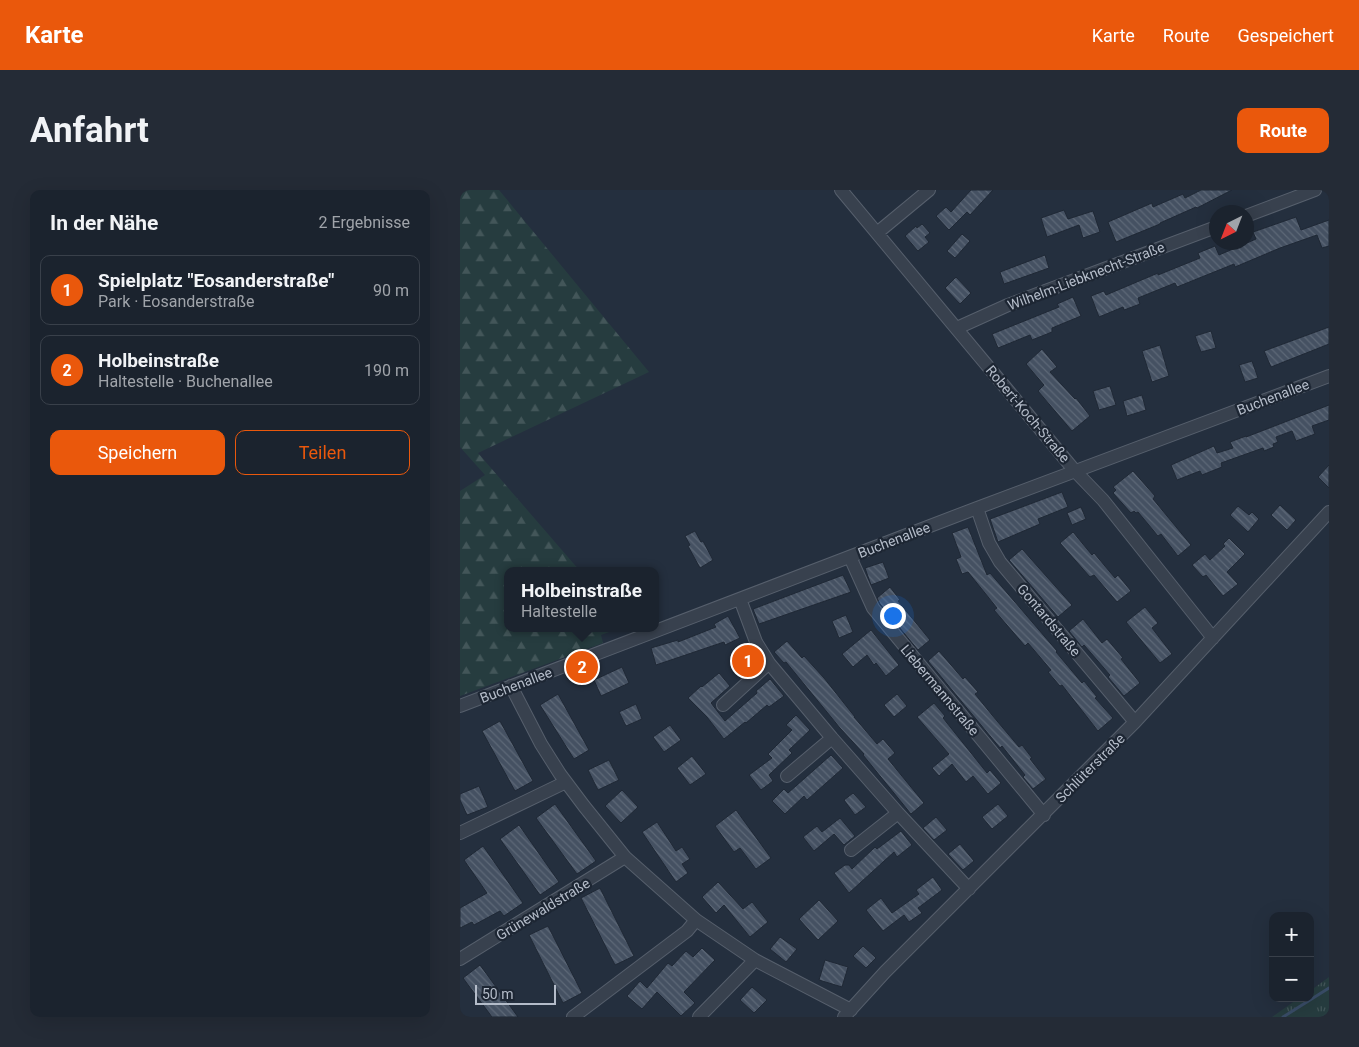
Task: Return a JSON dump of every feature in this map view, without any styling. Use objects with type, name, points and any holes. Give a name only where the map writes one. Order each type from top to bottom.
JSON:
[{"type":"street","name":"Robert-Koch-Straße","points":[[841,190],[1075,471],[1103,500],[1213,638]]},
{"type":"street","points":[[877,233],[929,190]]},
{"type":"street","points":[[1254,213],[1315,190]]},
{"type":"street","name":"Wilhelm-Liebknecht-Straße","points":[[957,328],[1008,305],[1209,230]]},
{"type":"street","name":"Buchenallee","points":[[659,630],[1329,376]]},
{"type":"street","name":"Gontardstraße","points":[[977,508],[989,543],[1000,562],[1135,722]]},
{"type":"street","name":"Schlüterstraße","points":[[848,1013],[885,972],[1135,722],[1329,512]]},
{"type":"street","name":"Liebermannstraße","points":[[850,557],[873,608],[1044,815]]},
{"type":"street","points":[[740,599],[756,642],[769,663],[898,813],[969,889]]},
{"type":"street","name":"Buchenallee","points":[[460,706],[653,632]]},
{"type":"street","points":[[723,705],[769,663]]},
{"type":"street","points":[[511,686],[541,744],[566,782],[625,857],[696,920],[755,960],[848,1013]]},
{"type":"street","points":[[787,776],[832,738]]},
{"type":"street","points":[[460,833],[566,782]]},
{"type":"street","points":[[851,850],[898,813]]},
{"type":"street","name":"Grünewaldstraße","points":[[460,960],[625,857]]},
{"type":"street","points":[[573,1017],[687,931],[696,920]]},
{"type":"street","points":[[699,1017],[755,960]]},
{"type":"green space","points":[[460,190],[499,190],[649,372],[478,453],[577,567],[504,567],[504,632],[609,632],[601,635],[603,643],[460,696],[460,491],[485,475],[460,447]]},
{"type":"green space","points":[[752,651],[762,663],[748,675],[734,659]]},
{"type":"green space","points":[[1329,977],[1329,1017],[1272,1017],[1293,1002],[1314,1002],[1314,988]]},
{"type":"building","points":[[971,190],[993,190],[970,215],[967,212],[949,230],[936,216],[946,207],[951,212]]},
{"type":"building","points":[[1201,190],[1232,190],[1197,208],[1116,242],[1108,222],[1152,203],[1153,207],[1183,194],[1185,198]]},
{"type":"building","points":[[1064,210],[1068,219],[1093,211],[1100,232],[1083,238],[1079,225],[1047,237],[1041,218]]},
{"type":"building","points":[[1296,217],[1301,230],[1329,220],[1329,246],[1322,248],[1317,235],[1235,267],[1234,264],[1177,287],[1175,283],[1138,298],[1140,304],[1124,310],[1123,307],[1099,317],[1091,296],[1104,291],[1106,295],[1158,273],[1158,275],[1200,258],[1198,253],[1209,248],[1209,250],[1217,250],[1219,255],[1231,250],[1254,250],[1254,240],[1256,239],[1254,232]]},
{"type":"building","points":[[922,224],[930,233],[925,237],[929,242],[918,251],[905,236],[916,226],[917,228]]},
{"type":"building","points":[[962,234],[970,241],[955,258],[947,251]]},
{"type":"building","points":[[1045,255],[1049,268],[1004,284],[1000,272]]},
{"type":"building","points":[[956,277],[971,293],[960,304],[945,288]]},
{"type":"building","points":[[1073,297],[1081,316],[1052,328],[1052,332],[1032,340],[1030,335],[998,348],[992,334],[1059,307],[1057,304]]},
{"type":"building","points":[[1329,327],[1329,344],[1271,367],[1264,351]]},
{"type":"building","points":[[1211,331],[1216,348],[1201,352],[1195,336]]},
{"type":"building","points":[[1160,345],[1169,376],[1152,382],[1142,351]]},
{"type":"building","points":[[1042,349],[1057,367],[1050,372],[1076,398],[1090,416],[1072,431],[1038,391],[1044,385],[1026,364]]},
{"type":"building","points":[[1252,361],[1258,378],[1245,382],[1239,365]]},
{"type":"building","points":[[1110,386],[1116,405],[1099,410],[1093,391]]},
{"type":"building","points":[[1142,395],[1146,410],[1127,416],[1123,401]]},
{"type":"building","points":[[1329,405],[1329,420],[1312,426],[1315,434],[1296,441],[1292,431],[1276,437],[1278,442],[1273,444],[1274,447],[1264,451],[1263,448],[1221,463],[1222,467],[1202,475],[1200,471],[1177,480],[1171,465],[1214,446],[1217,453],[1233,448],[1230,442]]},
{"type":"building","points":[[1329,465],[1329,488],[1318,477]]},
{"type":"building","points":[[1133,471],[1155,496],[1153,499],[1191,545],[1178,556],[1161,534],[1158,536],[1138,512],[1134,511],[1131,513],[1113,493],[1116,490],[1113,487]]},
{"type":"building","points":[[1062,492],[1068,507],[1038,519],[1040,524],[998,542],[990,519]]},
{"type":"building","points":[[1280,505],[1296,520],[1287,530],[1271,515]]},
{"type":"building","points":[[1238,506],[1249,515],[1252,512],[1259,519],[1248,532],[1230,515]]},
{"type":"building","points":[[1081,507],[1086,519],[1072,525],[1067,513]]},
{"type":"building","points":[[968,527],[987,575],[990,573],[1082,683],[1084,681],[1097,697],[1095,698],[1113,718],[1098,731],[1062,685],[1060,686],[1048,672],[1051,670],[1028,643],[1025,646],[994,610],[997,608],[968,572],[962,574],[956,559],[961,557],[952,533]]},
{"type":"building","points":[[695,531],[701,542],[703,541],[713,560],[700,568],[688,546],[690,545],[685,536]]},
{"type":"building","points":[[1073,532],[1092,555],[1094,553],[1115,578],[1118,575],[1131,591],[1117,602],[1094,575],[1090,577],[1060,543]]},
{"type":"building","points":[[1229,538],[1245,554],[1227,572],[1238,584],[1223,596],[1206,575],[1203,577],[1192,565],[1205,554],[1210,560],[1225,546],[1223,544]]},
{"type":"building","points":[[1022,549],[1072,605],[1058,617],[1009,560]]},
{"type":"building","points":[[883,562],[889,578],[871,585],[865,568]]},
{"type":"building","points":[[843,575],[851,592],[759,624],[753,609]]},
{"type":"building","points":[[890,587],[900,600],[898,601],[930,640],[918,650],[877,598]]},
{"type":"building","points":[[1145,607],[1158,623],[1152,628],[1172,654],[1160,663],[1126,622]]},
{"type":"building","points":[[846,615],[853,632],[839,638],[832,621]]},
{"type":"building","points":[[728,616],[740,638],[725,645],[724,642],[656,665],[651,648],[678,640],[678,642],[716,627],[714,624]]},
{"type":"building","points":[[1083,619],[1102,643],[1107,639],[1140,683],[1124,696],[1108,677],[1110,675],[1069,631]]},
{"type":"building","points":[[871,630],[899,665],[886,676],[876,663],[874,665],[867,655],[853,667],[842,654]]},
{"type":"building","points":[[787,641],[824,678],[877,744],[883,739],[895,753],[888,759],[924,803],[911,814],[864,754],[786,662],[784,663],[774,652]]},
{"type":"building","points":[[939,651],[963,679],[965,677],[978,692],[975,694],[1019,747],[1022,745],[1032,758],[1030,759],[1046,779],[1033,789],[1023,777],[1025,775],[1002,746],[1000,748],[928,661]]},
{"type":"building","points":[[622,667],[629,683],[601,696],[594,680]]},
{"type":"building","points":[[719,673],[730,686],[711,703],[725,721],[770,679],[784,696],[769,707],[767,705],[724,739],[707,717],[688,698]]},
{"type":"building","points":[[558,694],[589,750],[574,759],[540,705]]},
{"type":"building","points":[[897,694],[907,706],[894,717],[884,705]]},
{"type":"building","points":[[934,703],[945,716],[943,718],[987,773],[990,770],[1001,783],[988,794],[973,776],[966,782],[952,764],[939,776],[932,768],[949,754],[917,717]]},
{"type":"building","points":[[636,704],[642,719],[626,726],[619,712]]},
{"type":"building","points":[[796,715],[810,730],[789,750],[792,753],[769,775],[773,781],[761,790],[749,775],[772,758],[768,754],[792,730],[786,725]]},
{"type":"building","points":[[500,721],[533,781],[515,791],[482,731]]},
{"type":"building","points":[[670,725],[681,740],[664,752],[653,737]]},
{"type":"building","points":[[831,755],[843,768],[807,800],[804,796],[785,814],[772,801],[784,789],[788,793]]},
{"type":"building","points":[[692,756],[706,774],[690,785],[677,768]]},
{"type":"building","points":[[609,760],[619,780],[598,790],[588,770]]},
{"type":"building","points":[[479,786],[488,807],[467,815],[460,800],[460,794]]},
{"type":"building","points":[[622,790],[638,807],[621,823],[605,806]]},
{"type":"building","points":[[853,793],[866,807],[855,815],[844,800]]},
{"type":"building","points":[[555,804],[596,861],[577,874],[536,818]]},
{"type":"building","points":[[998,804],[1008,816],[992,829],[982,817]]},
{"type":"building","points":[[736,810],[771,858],[756,869],[740,848],[734,852],[715,826]]},
{"type":"building","points":[[936,817],[947,830],[934,840],[923,828]]},
{"type":"building","points":[[840,818],[855,836],[844,845],[834,834],[814,851],[803,837],[817,826],[822,832]]},
{"type":"building","points":[[657,822],[676,851],[682,847],[690,859],[682,864],[688,873],[676,882],[642,832]]},
{"type":"building","points":[[519,825],[559,882],[540,895],[500,839]]},
{"type":"building","points":[[901,831],[912,845],[897,857],[894,852],[849,893],[834,873],[845,865],[849,865],[852,869],[875,847],[877,849]]},
{"type":"building","points":[[960,844],[974,861],[963,870],[948,854]]},
{"type":"building","points":[[483,846],[523,903],[504,916],[500,911],[474,925],[472,922],[460,928],[460,908],[487,893],[464,860]]},
{"type":"building","points":[[933,877],[942,890],[918,908],[922,913],[909,922],[904,915],[883,931],[866,910],[881,898],[892,913],[919,894],[916,890]]},
{"type":"building","points":[[718,882],[743,909],[752,902],[768,922],[750,937],[724,905],[716,913],[702,897]]},
{"type":"building","points":[[600,888],[634,956],[615,965],[581,898]]},
{"type":"building","points":[[819,900],[838,921],[818,940],[799,919]]},
{"type":"building","points":[[548,926],[582,993],[563,1003],[529,935]]},
{"type":"building","points":[[780,937],[797,949],[786,962],[770,949]]},
{"type":"building","points":[[863,946],[876,958],[866,968],[853,956]]},
{"type":"building","points":[[702,948],[715,960],[684,992],[695,1003],[681,1016],[657,992],[642,1009],[627,996],[640,981],[647,988],[668,963],[672,966],[686,951],[693,957]]},
{"type":"building","points":[[825,960],[848,967],[842,987],[819,980]]},
{"type":"building","points":[[480,965],[518,1017],[492,1017],[463,978]]},
{"type":"building","points":[[752,987],[767,1000],[754,1013],[740,1000]]},
{"type":"waterway","points":[[1283,1017],[1329,988]]},
{"type":"place","name":"Spielplatz \"Eosanderstraße\"","points":[[748,661]]},
{"type":"place","name":"Holbeinstraße","points":[[582,667]]}]
